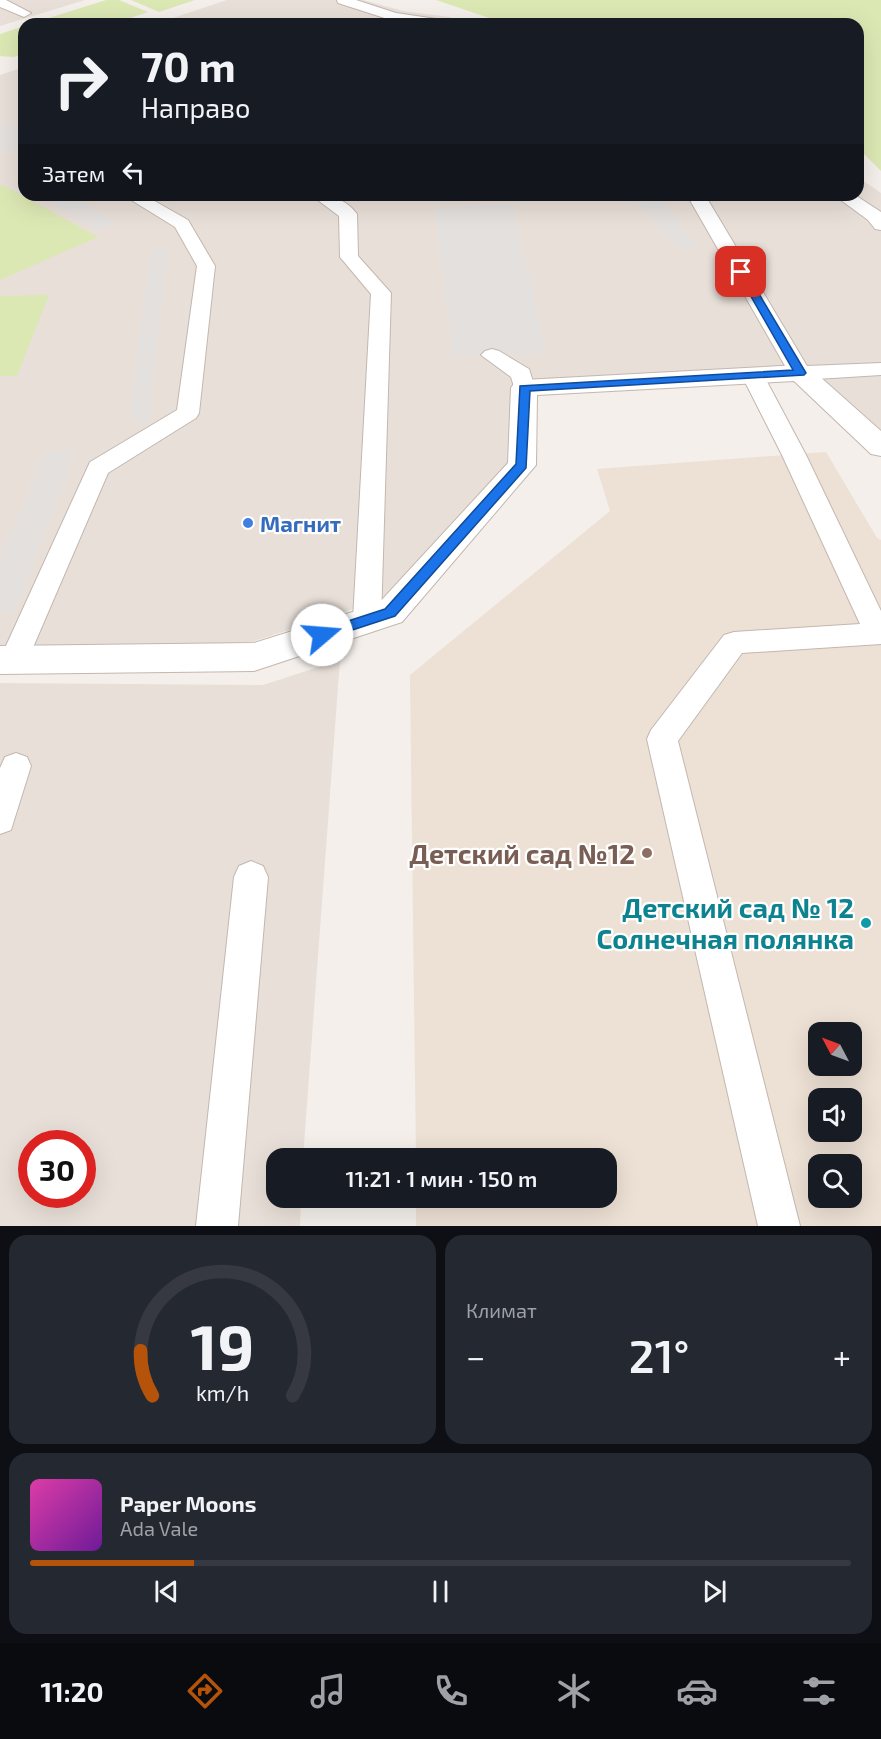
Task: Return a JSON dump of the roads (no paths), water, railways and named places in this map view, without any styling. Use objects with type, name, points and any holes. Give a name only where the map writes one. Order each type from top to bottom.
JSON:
[{"type":"street","points":[[7,659],[254,657],[390,613],[522,465],[524,388],[800,373],[881,447]]},
{"type":"lane","points":[[343,0],[401,18]]},
{"type":"lane","points":[[0,2],[24,12]]},
{"type":"lane","points":[[7,659],[98,468],[188,414],[206,266],[183,224],[143,201]]},
{"type":"lane","points":[[329,201],[348,214],[349,256],[381,293],[367,620]]},
{"type":"lane","points":[[700,201],[800,373],[881,369]]},
{"type":"lane","points":[[852,201],[875,216],[881,225]]},
{"type":"lane","points":[[492,355],[521,374],[524,388]]},
{"type":"lane","points":[[753,376],[880,633],[734,643],[662,739],[779,1226]]},
{"type":"lane","points":[[0,820],[16,766]]},
{"type":"lane","points":[[217,1226],[250,878]]},
{"type":"place","name":"Магнит","points":[[248,523]]},
{"type":"place","name":"Детский сад №12","points":[[647,853]]},
{"type":"place","name":"Детский сад № 12 Солнечная полянка","points":[[866,923]]}]
